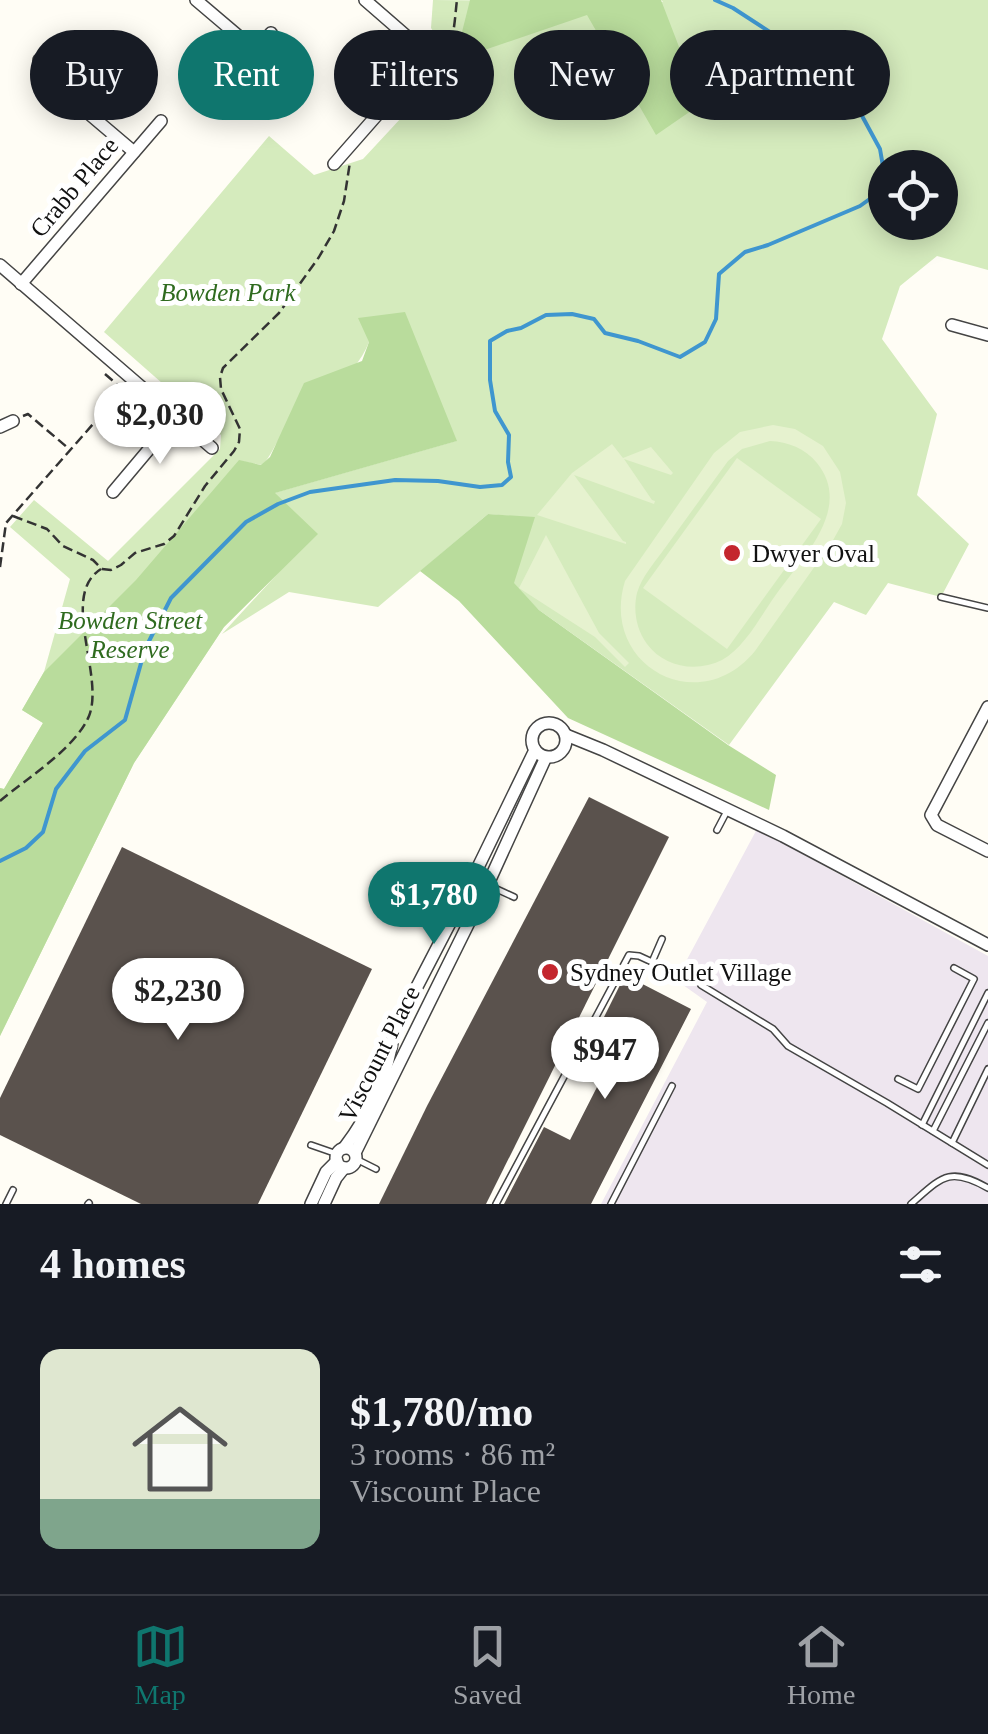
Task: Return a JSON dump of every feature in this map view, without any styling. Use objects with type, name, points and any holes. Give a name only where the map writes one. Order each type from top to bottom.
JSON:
[{"type":"street","points":[[196,0],[231,30]]},
{"type":"street","points":[[334,164],[420,65],[419,47],[365,0]]},
{"type":"street","points":[[96,120],[134,152]]},
{"type":"street","name":"Crabb Place","points":[[22,284],[162,121]]},
{"type":"street","points":[[0,265],[212,448]]},
{"type":"street","points":[[952,325],[988,335]]},
{"type":"street","points":[[112,492],[176,416]]},
{"type":"street","points":[[988,707],[931,814],[937,825],[988,851]]},
{"type":"street","points":[[566,735],[565,747],[557,756],[540,754],[532,745],[534,733],[542,725],[553,724],[566,735],[782,836],[988,944]]},
{"type":"street","name":"Viscount Place","points":[[324,1204],[342,1156],[488,884],[540,754]]},
{"type":"street","name":"Viscount Place","points":[[311,1204],[326,1172],[342,1156],[382,1083],[394,1030],[540,754]]},
{"type":"lane","points":[[941,597],[988,608]]},
{"type":"lane","points":[[717,830],[727,811]]},
{"type":"lane","points":[[488,884],[514,898]]},
{"type":"lane","points":[[496,1204],[630,955],[652,962],[662,940]]},
{"type":"lane","points":[[898,1079],[918,1089],[974,979],[954,968]]},
{"type":"lane","points":[[701,985],[773,1029],[788,1046],[988,1165]]},
{"type":"lane","points":[[922,1125],[988,993]]},
{"type":"lane","points":[[933,1131],[988,1023]]},
{"type":"lane","points":[[952,1142],[988,1069]]},
{"type":"lane","points":[[611,1204],[672,1086]]},
{"type":"lane","points":[[311,1145],[376,1168]]},
{"type":"lane","points":[[912,1204],[942,1179],[954,1175],[968,1176],[988,1188]]},
{"type":"lane","points":[[6,1204],[13,1190]]},
{"type":"path","points":[[0,801],[68,746],[90,714],[93,695],[82,604],[88,581],[96,570],[121,566],[135,554],[164,544],[174,536],[204,486],[239,442],[240,429],[221,388],[223,368],[278,313],[319,257],[334,231],[344,201],[351,157]]},
{"type":"path","points":[[105,374],[166,428]]},
{"type":"path","points":[[0,567],[6,523],[123,390]]},
{"type":"path","points":[[6,424],[28,414],[70,450]]},
{"type":"path","points":[[12,516],[47,529],[64,546],[93,560],[102,569]]},
{"type":"shaded area","points":[[757,829],[988,956],[988,1204],[601,1204],[707,1002],[676,980]]},
{"type":"green space","points":[[433,0],[988,0],[988,270],[937,256],[900,286],[882,339],[937,414],[917,495],[969,544],[941,597],[888,583],[866,615],[834,602],[729,745],[539,610],[513,583],[534,518],[488,514],[378,607],[289,592],[222,634],[281,570],[224,627],[134,763],[0,1036],[0,788],[4,789],[43,723],[22,710],[44,672],[70,579],[10,527],[34,500],[108,561],[220,449],[221,435],[104,332],[269,136],[314,175],[363,159],[399,120],[494,120],[494,30],[432,30]],"holes":[[[369,342],[456,441],[274,493],[240,461],[262,465],[284,433],[353,368]]]},
{"type":"green space","points":[[470,0],[661,0],[673,30],[670,120],[678,120],[656,135],[647,120],[650,30],[596,30],[587,15],[543,30],[514,30],[514,40],[494,47],[494,30],[462,30]]},
{"type":"green space","name":"Bowden Street Reserve","points":[[405,312],[457,441],[275,493],[318,534],[224,627],[134,763],[0,1036],[0,788],[4,789],[43,723],[22,710],[44,672],[136,580],[239,460],[261,465],[270,457],[304,383],[362,361],[369,342],[358,318]]},
{"type":"green space","points":[[773,425],[795,429],[823,446],[840,472],[846,503],[842,524],[755,651],[732,671],[707,681],[682,681],[659,673],[640,658],[626,637],[621,611],[625,581],[714,453],[740,432]],"holes":[[[777,442],[807,453],[827,480],[830,498],[820,533],[752,631],[730,654],[702,666],[671,663],[654,652],[638,626],[636,599],[642,581],[728,461],[742,449]]]},
{"type":"green space","points":[[612,444],[623,458],[651,447],[673,473],[624,459],[654,504],[574,475],[626,544],[537,515],[572,473]]},
{"type":"green space","name":"Dwyer Oval","points":[[737,458],[821,519],[727,649],[643,588]]},
{"type":"green space","points":[[488,514],[535,517],[514,583],[539,610],[776,775],[769,810],[568,718],[459,601],[420,571]]},
{"type":"green space","points":[[546,535],[599,633],[629,663],[625,667],[595,637],[519,588]]},
{"type":"building","name":"Sydney Outlet Village","points":[[589,797],[669,837],[486,1204],[379,1204],[427,1106]]},
{"type":"building","points":[[122,847],[372,969],[258,1204],[141,1204],[0,1135],[0,1098]]},
{"type":"building","points":[[625,975],[691,1009],[591,1204],[504,1204],[544,1127],[570,1140],[621,1040],[598,1029]]},
{"type":"waterway","points":[[715,0],[842,79],[880,150]]},
{"type":"waterway","points":[[0,861],[26,848],[43,832],[56,789],[85,751],[125,720],[145,649],[171,598],[246,522],[310,492],[395,480],[480,487],[502,485],[511,477],[509,435],[495,411],[490,341],[546,315],[572,314],[594,319],[605,333],[680,357],[705,342],[716,319],[719,274],[745,252],[868,200]]},
{"type":"place","name":"Dwyer Oval","points":[[732,553]]},
{"type":"place","name":"Sydney Outlet Village","points":[[550,972]]},
{"type":"park label","name":"Bowden Park","points":[[228,292]]}]
